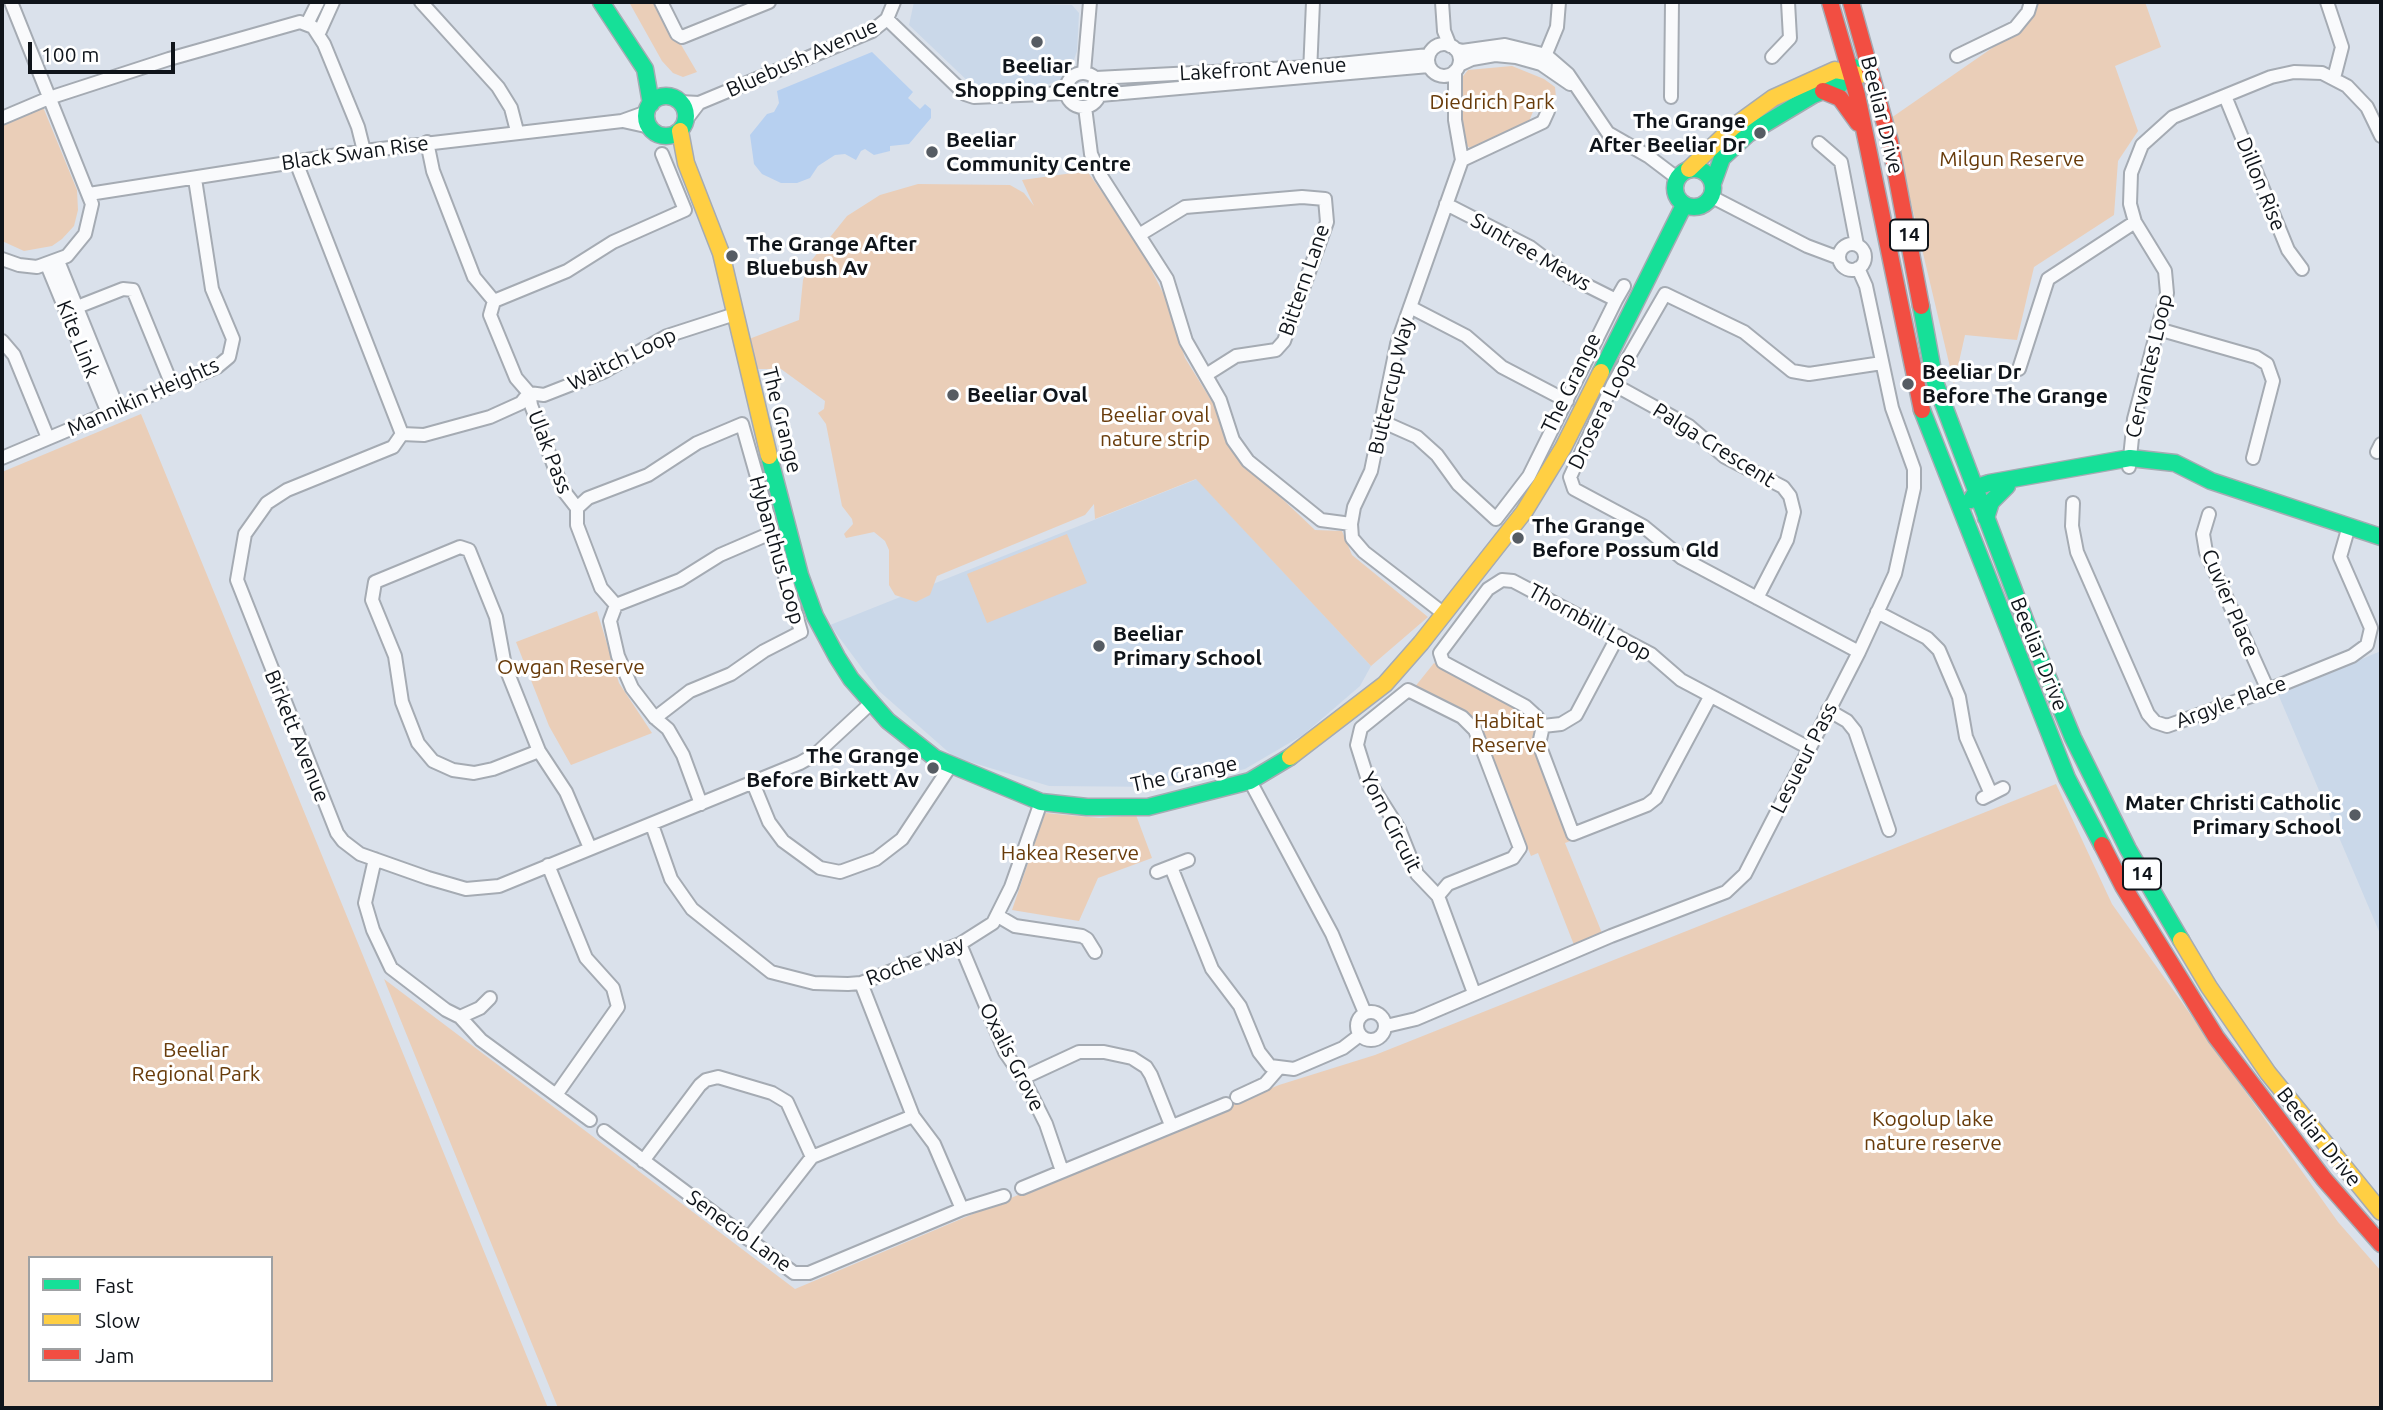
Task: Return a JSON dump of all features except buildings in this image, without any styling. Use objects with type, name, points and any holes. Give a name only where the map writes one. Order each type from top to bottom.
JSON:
[{"type":"main road","name":"Beeliar Drive","points":[[1830,2],[1851,72],[1865,133],[1915,387],[1942,467],[2067,778],[2123,886],[2187,992],[2247,1080],[2324,1179],[2381,1244]]},
{"type":"main road","name":"Beeliar Drive","points":[[1852,2],[1877,89],[1907,225],[1935,382],[2073,738],[2151,892],[2208,987],[2268,1073],[2381,1212]]},
{"type":"main road","points":[[607,4],[648,78],[653,120]]},
{"type":"main road","points":[[1858,23],[1858,50],[1851,72],[1841,84],[1775,115],[1748,134],[1722,158],[1712,190],[1703,206],[1684,205],[1676,196],[1683,174],[1733,127],[1773,98],[1835,70],[1851,72],[1872,83],[1877,89]]},
{"type":"main road","points":[[648,78],[673,99],[653,120]]},
{"type":"main road","points":[[1823,91],[1840,98],[1865,133]]},
{"type":"main road","name":"The Grange","points":[[673,99],[685,110],[683,125],[686,163]]},
{"type":"main road","points":[[653,120],[683,125]]},
{"type":"main road","name":"The Grange","points":[[653,120],[686,163],[721,253],[767,450],[808,599],[836,657],[871,703],[904,736],[951,765],[1003,790],[1041,802],[1087,807],[1148,807],[1250,781],[1308,746],[1385,684],[1524,512],[1563,447],[1684,205]]},
{"type":"main road","points":[[1683,174],[1701,170],[1712,190]]},
{"type":"main road","points":[[1969,535],[1968,512],[1980,486],[2090,467],[2104,460],[2175,463],[2211,481],[2381,537]]},
{"type":"main road","points":[[1942,467],[1960,486],[1982,495],[2033,477]]},
{"type":"main road","points":[[1986,518],[1991,502],[2007,486]]},
{"type":"street","points":[[2,259],[29,267],[53,263],[74,250],[85,234],[91,215],[89,194],[11,2]]},
{"type":"street","points":[[307,24],[318,2]]},
{"type":"street","points":[[319,33],[333,2]]},
{"type":"street","points":[[421,2],[498,87],[511,108],[517,131]]},
{"type":"street","points":[[661,2],[677,34],[682,37],[769,2]]},
{"type":"street","name":"Bluebush Avenue","points":[[683,125],[699,103],[864,34],[887,19],[894,2]]},
{"type":"street","points":[[1085,107],[1100,95],[1090,75],[1090,2]]},
{"type":"street","points":[[1310,72],[1313,2]]},
{"type":"street","points":[[1544,60],[1556,27],[1559,2]]},
{"type":"street","points":[[1671,97],[1672,2]]},
{"type":"street","points":[[1772,57],[1790,38],[1788,2]]},
{"type":"street","points":[[1956,57],[2015,28],[2028,12],[2031,2]]},
{"type":"street","points":[[2327,2],[2342,47],[2334,78],[2367,107],[2381,136]]},
{"type":"street","points":[[1442,8],[1430,57],[1442,76],[1472,59],[1495,55],[1544,60]]},
{"type":"street","points":[[1442,8],[1444,31],[1453,48],[1462,51],[1505,45],[1544,60],[1579,90],[1608,133],[1683,174]]},
{"type":"street","points":[[887,19],[965,94],[974,97],[1066,93]]},
{"type":"street","points":[[2,118],[49,98],[290,23],[307,24],[319,33],[358,127],[364,151]]},
{"type":"street","name":"Lakefront Avenue","points":[[1100,95],[1430,57],[1438,46],[1453,48]]},
{"type":"street","name":"Buttercup Way","points":[[1453,48],[1457,69],[1455,120]]},
{"type":"street","name":"Lakefront Avenue","points":[[1090,75],[1310,72]]},
{"type":"street","name":"Cervantes Loop","points":[[2130,463],[2134,419],[2168,281],[2159,260],[2135,222],[2129,187],[2142,145],[2173,117],[2282,73],[2308,72],[2334,78]]},
{"type":"street","points":[[1085,107],[1072,103],[1066,93],[1071,77],[1090,75]]},
{"type":"street","name":"Buttercup Way","points":[[1351,524],[1354,507],[1371,471],[1397,344],[1462,160],[1455,120],[1442,76]]},
{"type":"street","name":"Dillon Rise","points":[[2225,96],[2288,250],[2302,269]]},
{"type":"street","name":"Bluebush Avenue","points":[[673,99],[699,103]]},
{"type":"street","points":[[1085,107],[1091,154],[1167,279],[1186,341],[1220,400],[1233,440],[1248,461],[1321,520],[1351,524],[1352,538],[1364,552],[1443,613]]},
{"type":"street","points":[[1462,160],[1543,122],[1548,111]]},
{"type":"street","name":"Black Swan Rise","points":[[89,194],[427,142],[517,131],[653,120]]},
{"type":"street","points":[[427,142],[433,170],[474,277],[494,301]]},
{"type":"street","points":[[1712,190],[1807,246],[1839,258],[1846,268],[1858,268],[1864,256],[1857,245],[1841,162],[1819,143]]},
{"type":"street","points":[[296,162],[402,434],[424,435],[490,417],[521,403],[530,393],[516,378],[492,322],[489,311],[494,301],[567,271],[613,242],[688,216],[662,154]]},
{"type":"street","name":"Mannikin Heights","points":[[2,457],[217,367],[229,357],[233,345],[212,289],[195,179]]},
{"type":"street","name":"Bittern Lane","points":[[1139,235],[1185,207],[1302,197],[1325,199],[1327,222],[1284,341],[1276,350],[1236,356],[1206,375]]},
{"type":"street","name":"Suntree Mews","points":[[1446,204],[1530,247],[1567,276],[1616,300]]},
{"type":"street","points":[[2019,369],[2048,279],[2135,222]]},
{"type":"street","points":[[1839,258],[1844,246],[1857,245]]},
{"type":"street","name":"Kite Link","points":[[53,263],[113,411]]},
{"type":"street","name":"Lesueur Pass","points":[[1360,1035],[1373,1041],[1380,1038],[1386,1026],[1403,1024],[1611,936],[1726,892],[1745,874],[1859,652],[1899,563],[1915,482],[1892,408],[1866,286],[1858,268]]},
{"type":"street","name":"Suntree Mews","points":[[1381,421],[1417,437],[1437,455],[1458,484],[1496,519],[1529,476],[1624,286]]},
{"type":"street","points":[[72,309],[123,289],[134,290],[172,385]]},
{"type":"street","name":"Drosera Loop","points":[[1859,652],[1682,558],[1643,526],[1572,486],[1570,477],[1613,384],[1665,294],[1744,332],[1792,371],[1809,374],[1882,363]]},
{"type":"street","points":[[1410,307],[1466,336],[1502,367],[1567,401]]},
{"type":"street","name":"Waitch Loop","points":[[530,393],[544,395],[603,372],[667,335],[735,314]]},
{"type":"street","points":[[2158,329],[2256,357],[2267,364],[2273,381],[2253,457]]},
{"type":"street","points":[[2,341],[14,355],[48,438]]},
{"type":"street","name":"Palga Crescent","points":[[1613,384],[1689,426],[1725,457],[1787,491],[1793,501],[1793,517],[1784,547],[1757,598]]},
{"type":"street","name":"Ulak Pass","points":[[530,393],[531,405],[563,490],[577,508]]},
{"type":"street","name":"Hybanthus Loop","points":[[577,508],[588,498],[648,475],[697,443],[741,419],[800,634],[764,651],[730,674],[690,691],[655,718]]},
{"type":"street","name":"Birkett Avenue","points":[[402,434],[393,447],[287,490],[267,503],[245,534],[237,565],[237,580],[246,608],[337,833],[350,848],[466,889],[499,886],[753,783],[816,754],[871,703]]},
{"type":"street","name":"Argyle Place","points":[[2073,503],[2072,526],[2077,552],[2152,719],[2161,725],[2173,725],[2352,656],[2370,639],[2371,628],[2340,557],[2349,526]]},
{"type":"street","points":[[577,508],[577,525],[601,588],[616,605]]},
{"type":"street","name":"Cuvier Place","points":[[2209,514],[2203,534],[2206,552],[2268,690]]},
{"type":"street","points":[[701,804],[683,755],[668,729],[655,718],[632,688],[618,656],[610,621],[616,605],[680,580],[720,555],[771,533]]},
{"type":"street","points":[[539,751],[493,769],[474,773],[453,770],[433,761],[418,743],[407,716],[395,656],[372,600],[372,587],[380,578],[460,547],[467,548],[496,617],[505,666],[539,751],[566,792],[590,848]]},
{"type":"street","name":"Thornbill Loop","points":[[1543,726],[1525,706],[1440,658],[1443,645],[1488,589],[1502,580],[1518,582],[1651,654],[1681,680],[1808,748]]},
{"type":"street","points":[[1877,612],[1927,638],[1939,650],[1959,696],[1966,737],[1992,793]]},
{"type":"street","points":[[1618,636],[1576,715],[1561,724],[1543,726],[1539,744],[1573,834],[1647,805],[1656,797],[1710,697]]},
{"type":"street","name":"Yorn Circuit","points":[[1438,896],[1448,884],[1513,858],[1520,848],[1475,730],[1462,717],[1408,690],[1361,728],[1357,745],[1368,780],[1399,829],[1417,874],[1438,896],[1474,993]]},
{"type":"street","points":[[1828,710],[1847,721],[1859,738],[1889,830]]},
{"type":"street","points":[[753,783],[769,822],[783,841],[820,868],[840,872],[876,859],[902,839],[951,765]]},
{"type":"street","points":[[1250,781],[1332,934],[1365,1013]]},
{"type":"street","name":"Roche Way","points":[[652,825],[671,879],[685,901],[771,972],[814,983],[861,983],[960,944],[979,934],[998,916],[1041,802]]},
{"type":"street","points":[[375,859],[365,903],[373,930],[391,968],[446,1010],[460,1017],[481,1040],[590,1119]]},
{"type":"street","points":[[1157,872],[1188,860]]},
{"type":"street","points":[[548,865],[586,958],[613,988],[618,1007],[555,1095]]},
{"type":"street","points":[[1171,867],[1212,969],[1240,1006],[1264,1060],[1278,1069],[1294,1069],[1343,1048],[1360,1035],[1357,1023],[1365,1013]]},
{"type":"street","points":[[998,916],[1015,926],[1082,936],[1095,952]]},
{"type":"street","name":"Oxalis Grove","points":[[960,944],[999,1039],[1046,1124],[1062,1171]]},
{"type":"street","points":[[861,983],[914,1116],[934,1144],[962,1209]]},
{"type":"street","points":[[460,1017],[480,1008],[490,998]]},
{"type":"street","points":[[1365,1013],[1379,1014],[1386,1026]]},
{"type":"street","points":[[1023,1079],[1079,1052],[1104,1052],[1132,1058],[1146,1067],[1171,1125]]},
{"type":"street","points":[[1023,1188],[1231,1100],[1265,1084],[1278,1069]]},
{"type":"street","points":[[643,1161],[700,1085],[706,1080],[718,1077],[772,1093],[787,1102],[812,1157]]},
{"type":"street","points":[[748,1239],[812,1157],[914,1116]]},
{"type":"street","name":"Senecio Lane","points":[[604,1131],[794,1273],[809,1273],[962,1209],[1004,1196]]},
{"type":"shaded area","points":[[914,2],[1072,5],[1079,13],[1077,51],[1068,77],[1043,86],[975,88],[909,25]]},
{"type":"shaded area","name":"Beeliar Primary School","points":[[1197,479],[1371,666],[1360,686],[1303,735],[1245,769],[1165,787],[1049,786],[954,757],[879,691],[830,625]]},
{"type":"shaded area","name":"Mater Christi Catholic Primary School","points":[[2381,651],[2381,936],[2278,694]]},
{"type":"green space","points":[[629,2],[656,2],[697,72],[683,77],[673,73],[662,61]]},
{"type":"green space","name":"Milgun Reserve","points":[[2038,2],[2145,2],[2161,47],[2115,66],[2138,131],[2118,161],[2114,215],[2034,267],[2017,340],[1965,335],[1954,384],[1891,118],[2021,28],[2032,18]]},
{"type":"green space","name":"Diedrich Park","points":[[1512,66],[1544,79],[1555,87],[1556,97],[1544,95],[1538,99],[1528,124],[1470,148],[1464,144],[1456,85],[1468,70]]},
{"type":"green space","points":[[43,107],[77,190],[78,210],[74,226],[62,239],[52,246],[24,251],[2,241],[2,123]]},
{"type":"green space","name":"Beeliar Oval","points":[[1087,171],[1136,239],[1166,299],[1185,358],[1219,413],[1236,455],[1315,530],[1342,531],[1352,555],[1428,617],[1371,666],[1196,479],[1095,519],[1094,504],[1085,515],[937,576],[930,595],[916,602],[895,595],[889,585],[889,550],[885,541],[874,532],[846,538],[844,534],[853,524],[842,506],[826,424],[818,413],[824,409],[825,401],[781,369],[756,369],[749,339],[799,320],[803,280],[811,261],[847,216],[880,195],[918,184],[1010,185],[1024,193],[1034,206],[1022,180]]},
{"type":"green space","name":"Beeliar Regional Park","points":[[141,414],[548,1408],[2,1408],[2,472]]},
{"type":"green space","points":[[1067,534],[1087,583],[987,623],[967,574]]},
{"type":"green space","name":"Owgan Reserve","points":[[597,611],[619,683],[652,733],[571,765],[549,726],[516,642]]},
{"type":"green space","name":"Habitat Reserve","points":[[1434,663],[1531,714],[1573,840],[1565,843],[1602,933],[1574,945],[1538,853],[1531,856],[1485,743],[1473,722],[1414,688]]},
{"type":"green space","name":"Kogolup lake nature reserve","points":[[2056,784],[2112,904],[2338,1222],[2381,1271],[2381,1408],[558,1408],[384,979],[795,1289],[1279,1085],[1375,1055]]},
{"type":"green space","name":"Hakea Reserve","points":[[1045,813],[1100,818],[1136,815],[1152,858],[1098,878],[1079,921],[1012,910]]},
{"type":"water","points":[[872,52],[913,92],[908,98],[920,109],[925,104],[931,109],[931,118],[909,144],[890,146],[890,151],[874,155],[865,149],[856,160],[845,154],[835,155],[818,166],[810,178],[797,183],[781,183],[762,174],[754,164],[750,135],[767,114],[774,112],[779,103],[777,91]]},
{"type":"traffic: fast","points":[[601,2],[645,69],[651,104]]},
{"type":"traffic: fast","points":[[1713,183],[1722,158],[1748,134],[1813,95],[1841,84],[1854,67]]},
{"type":"traffic: fast","points":[[666,96],[680,102],[686,116],[680,130],[666,136],[652,130],[646,116],[652,102],[666,96]]},
{"type":"traffic: fast","points":[[1694,169],[1708,174],[1713,188],[1708,202],[1694,207],[1680,202],[1675,188],[1680,174],[1694,169]]},
{"type":"traffic: fast","points":[[1601,372],[1684,205]]},
{"type":"traffic: fast","points":[[1921,306],[1935,382],[2035,646],[2073,738],[2128,849],[2181,940]]},
{"type":"traffic: fast","points":[[1922,410],[2067,778],[2102,845]]},
{"type":"traffic: fast","points":[[769,456],[800,575],[815,616],[837,657],[851,679],[888,721],[935,758],[1041,802],[1087,807],[1148,807],[1250,781],[1290,757]]},
{"type":"traffic: fast","points":[[1971,500],[1980,486],[1989,483],[2130,458],[2175,463],[2211,481],[2381,537]]},
{"type":"traffic: fast","points":[[1986,518],[1991,502],[2007,486]]},
{"type":"traffic: slow","points":[[1689,169],[1733,127],[1773,98],[1835,70],[1860,75]]},
{"type":"traffic: slow","points":[[680,131],[686,163],[721,253],[769,456]]},
{"type":"traffic: slow","points":[[1290,757],[1385,684],[1421,643],[1524,512],[1563,448],[1601,372]]},
{"type":"traffic: slow","points":[[2181,940],[2209,987],[2268,1073],[2381,1212]]},
{"type":"traffic: jam","points":[[1830,2],[1857,95],[1922,410]]},
{"type":"traffic: jam","points":[[1851,2],[1890,142],[1921,306]]},
{"type":"traffic: jam","points":[[1823,91],[1840,98],[1858,123]]},
{"type":"traffic: jam","points":[[2102,845],[2123,886],[2216,1037],[2324,1179],[2381,1244]]},
{"type":"place","name":"Beeliar Shopping Centre","points":[[1037,42]]},
{"type":"place","name":"The Grange After Beeliar Dr","points":[[1760,133]]},
{"type":"place","name":"Beeliar Community Centre","points":[[932,152]]},
{"type":"place","name":"The Grange After Bluebush Av","points":[[732,256]]},
{"type":"place","name":"Beeliar Dr Before The Grange","points":[[1908,384]]},
{"type":"place","name":"Beeliar Oval","points":[[953,395]]},
{"type":"place","name":"The Grange Before Possum Gld","points":[[1518,538]]},
{"type":"place","name":"Beeliar Primary School","points":[[1099,646]]},
{"type":"place","name":"The Grange Before Birkett Av","points":[[933,768]]},
{"type":"place","name":"Mater Christi Catholic Primary School","points":[[2355,815]]},
{"type":"park label","name":"Beeliar oval nature strip","points":[[1155,427]]}]
